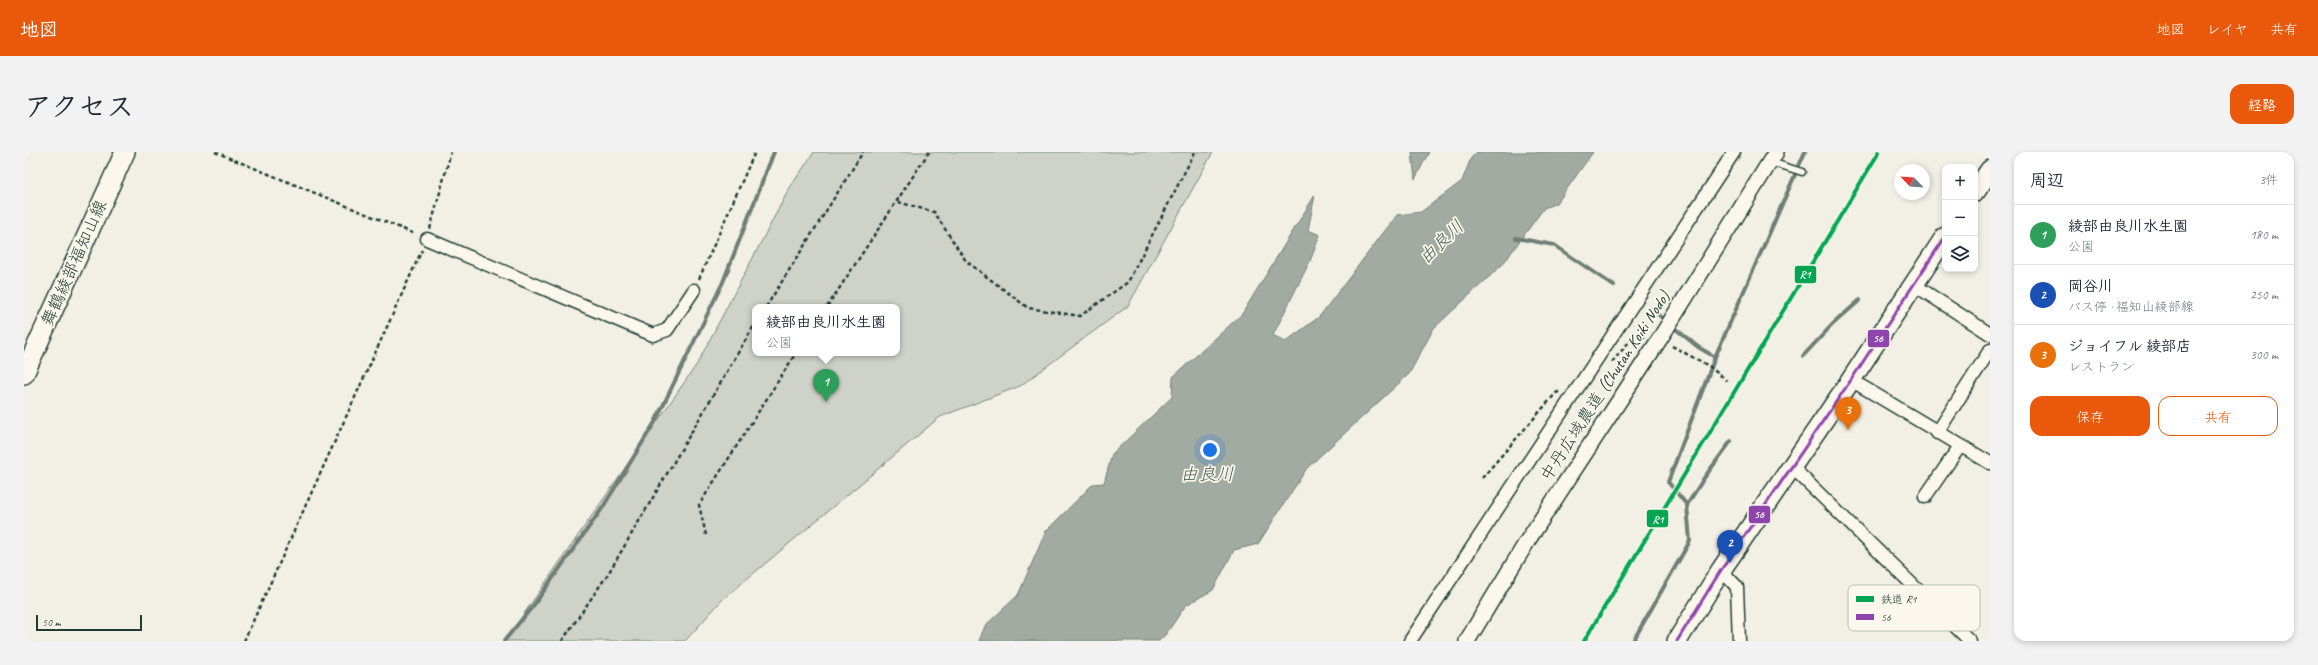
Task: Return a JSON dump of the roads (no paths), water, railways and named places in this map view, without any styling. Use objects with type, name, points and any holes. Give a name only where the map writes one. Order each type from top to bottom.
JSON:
[{"type":"main road","name":"舞鶴綾部福知山線","points":[[24,374],[125,152]]},
{"type":"main road","points":[[1677,641],[1721,570],[1851,380],[1942,241]]},
{"type":"street","points":[[1410,641],[1734,152]]},
{"type":"street","name":"中丹広域農道 (Chutan Koiki Nodo)","points":[[1467,641],[1528,540],[1662,336],[1772,157]]},
{"type":"street","points":[[427,239],[653,335],[667,330],[694,290]]},
{"type":"street","points":[[1913,284],[1990,334]]},
{"type":"street","points":[[1937,433],[1990,350]]},
{"type":"street","points":[[1851,380],[1937,433],[1990,463]]},
{"type":"street","points":[[1925,497],[1960,446]]},
{"type":"street","points":[[1792,467],[1913,585]]},
{"type":"street","points":[[1721,570],[1736,587],[1739,641]]},
{"type":"street","points":[[1960,631],[1970,641]]},
{"type":"lane","points":[[1772,157],[1802,172]]},
{"type":"water","points":[[1412,152],[1429,152],[1415,179]]},
{"type":"water","name":"由良川","points":[[1477,152],[1593,152],[1557,203],[1544,208],[1502,265],[1434,328],[1409,374],[1307,468],[1258,544],[1234,550],[1213,590],[1186,605],[1166,634],[1159,641],[979,641],[985,626],[1018,595],[1046,531],[1093,484],[1104,483],[1112,454],[1172,397],[1173,377],[1242,314],[1315,195],[1308,230],[1320,235],[1310,261],[1273,335],[1285,342],[1319,317],[1397,215],[1421,212],[1462,181],[1471,158]]},
{"type":"waterway","points":[[504,641],[533,606],[603,507],[655,422],[723,282],[774,152]]},
{"type":"waterway","points":[[1633,641],[1690,541],[1687,505],[1668,482],[1715,357],[1805,152]]},
{"type":"waterway","points":[[1516,238],[1554,245],[1614,286]]},
{"type":"waterway","points":[[1803,356],[1833,324],[1860,300]]},
{"type":"waterway","points":[[1652,309],[1667,322]]},
{"type":"waterway","points":[[1672,326],[1698,347],[1715,357]]},
{"type":"waterway","points":[[1687,505],[1704,478],[1731,441]]},
{"type":"rail line","name":"R1","points":[[1584,641],[1879,152]]},
{"type":"place","name":"綾部由良川水生園","points":[[826,402]]},
{"type":"place","name":"ジョイフル 綾部店","points":[[1848,430]]},
{"type":"place","name":"岡谷川","points":[[1730,563]]}]
